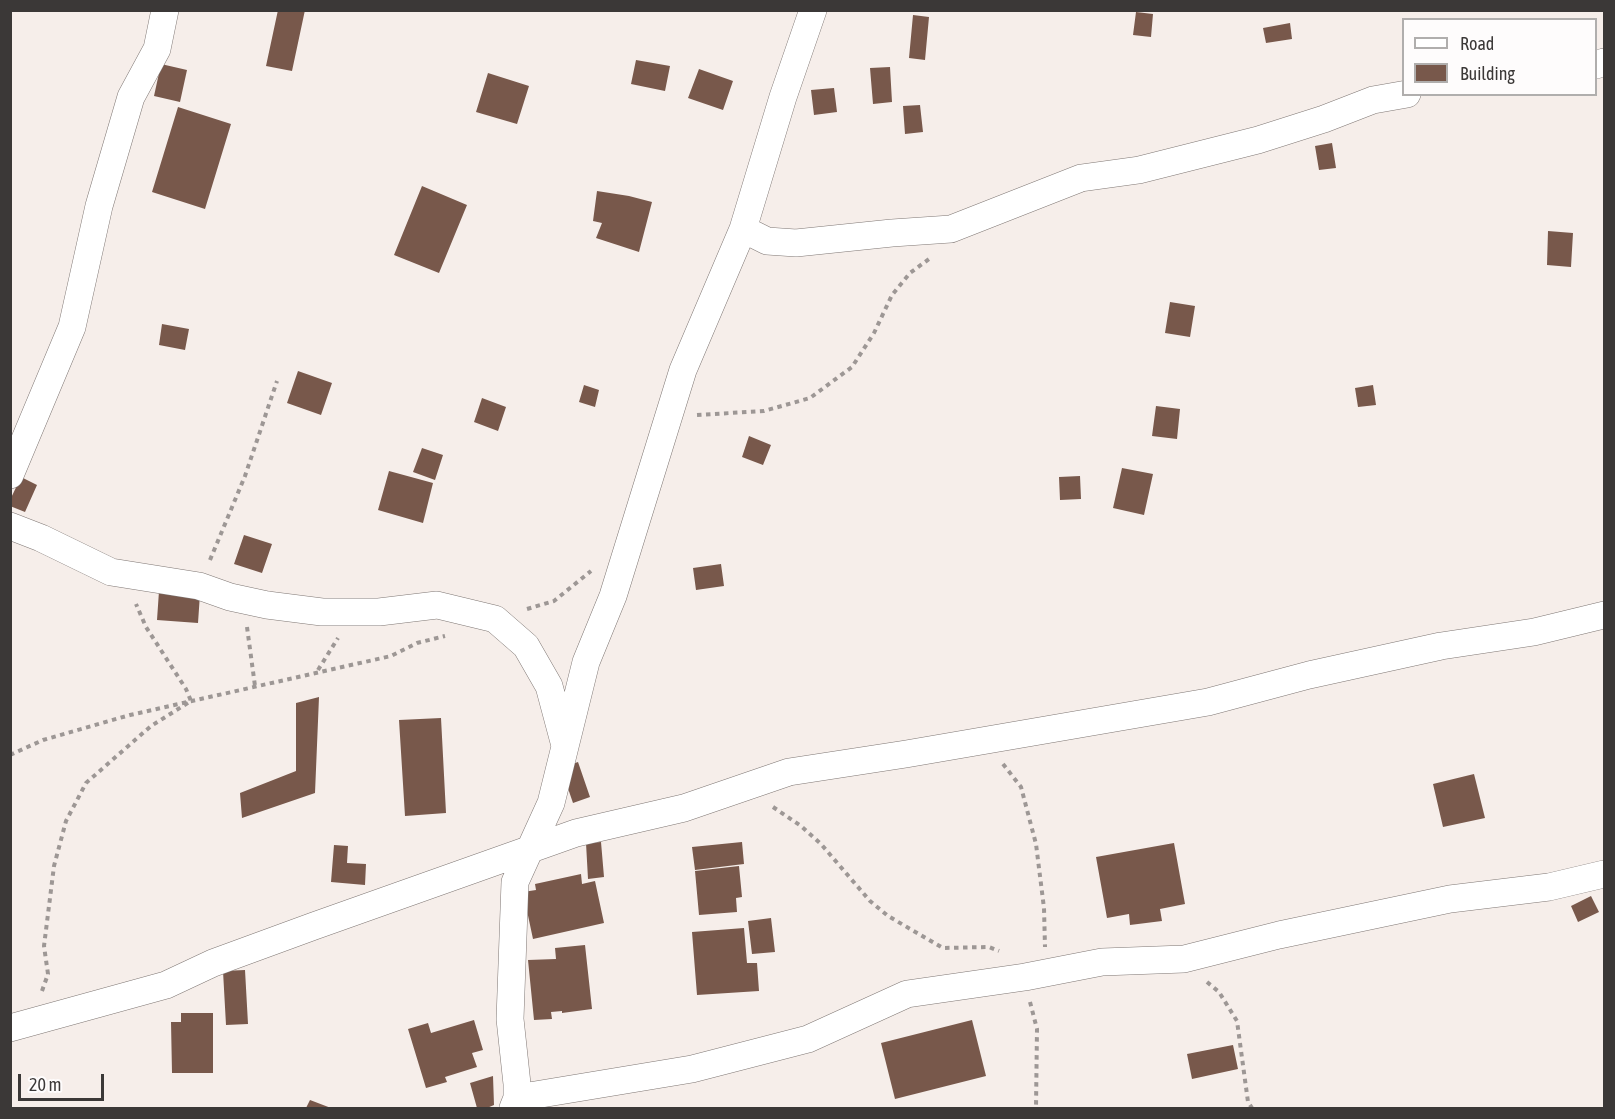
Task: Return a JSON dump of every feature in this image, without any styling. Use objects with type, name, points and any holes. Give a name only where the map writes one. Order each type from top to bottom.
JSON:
[{"type":"street","points":[[10,475],[72,327],[99,206],[131,97],[156,49],[165,10]]},
{"type":"street","points":[[813,10],[783,97],[743,229],[683,370],[613,596],[586,662],[551,802],[515,882],[510,1019],[516,1066],[515,1103],[692,1069],[808,1039],[907,994],[1025,977],[1102,962],[1184,959],[1279,935],[1450,899],[1549,886],[1605,874]]},
{"type":"street","points":[[743,229],[767,240],[795,243],[892,232],[951,229],[1081,178],[1150,168],[1258,140],[1324,119],[1373,100],[1402,95]]},
{"type":"street","points":[[10,526],[41,538],[111,572],[199,585],[243,599],[322,612],[379,612],[437,605],[495,619],[526,646],[549,686],[565,746]]},
{"type":"street","points":[[10,1028],[166,985],[213,963],[576,833],[684,808],[789,772],[1209,702],[1309,675],[1441,646],[1534,632],[1605,615]]},
{"type":"path","points":[[669,416],[764,411],[810,398],[852,367],[874,333],[892,295],[910,273],[933,256]]},
{"type":"path","points":[[199,585],[245,476],[278,381]]},
{"type":"path","points":[[10,755],[43,740],[130,715],[391,656],[417,643],[554,601],[596,567]]},
{"type":"path","points":[[158,579],[135,605],[191,701]]},
{"type":"path","points":[[243,599],[255,686]]},
{"type":"path","points":[[40,998],[48,975],[44,946],[54,866],[66,820],[86,783],[151,726],[191,701]]},
{"type":"path","points":[[974,742],[997,756],[1021,787],[1036,844],[1044,908],[1045,960],[1025,977]]},
{"type":"path","points":[[744,788],[783,813],[821,844],[870,901],[888,916],[943,948],[989,947],[1016,957],[1025,977],[1036,1029],[1036,1108]]},
{"type":"path","points":[[1170,959],[1196,973],[1219,992],[1237,1021],[1248,1102],[1252,1108]]},
{"type":"building","points":[[278,10],[305,10],[292,71],[266,66]]},
{"type":"building","points":[[1136,12],[1153,14],[1151,37],[1133,35]]},
{"type":"building","points":[[913,15],[929,17],[925,60],[909,58]]},
{"type":"building","points":[[1290,23],[1292,39],[1266,43],[1263,28]]},
{"type":"building","points":[[636,60],[670,66],[665,91],[631,84]]},
{"type":"building","points":[[161,64],[187,70],[180,102],[154,96]]},
{"type":"building","points":[[890,67],[892,102],[873,104],[870,68]]},
{"type":"building","points":[[699,69],[733,81],[723,110],[688,98]]},
{"type":"building","points":[[488,73],[529,86],[517,124],[476,112]]},
{"type":"building","points":[[834,88],[837,112],[814,115],[811,90]]},
{"type":"building","points":[[920,105],[923,132],[905,134],[903,106]]},
{"type":"building","points":[[178,107],[231,124],[205,209],[152,192]]},
{"type":"building","points":[[1332,143],[1336,168],[1319,170],[1315,146]]},
{"type":"building","points":[[422,186],[467,205],[439,273],[394,255]]},
{"type":"building","points":[[597,191],[652,202],[639,252],[596,238],[602,223],[593,221]]},
{"type":"building","points":[[1548,231],[1573,233],[1571,267],[1547,265]]},
{"type":"building","points":[[1170,302],[1195,306],[1190,337],[1165,333]]},
{"type":"building","points":[[162,324],[189,329],[185,350],[159,345]]},
{"type":"building","points":[[298,371],[332,383],[321,415],[287,403]]},
{"type":"building","points":[[584,385],[599,390],[595,407],[579,402]]},
{"type":"building","points":[[1373,385],[1376,405],[1358,407],[1355,388]]},
{"type":"building","points":[[482,398],[506,407],[498,431],[474,422]]},
{"type":"building","points":[[1156,406],[1180,409],[1177,439],[1152,436]]},
{"type":"building","points":[[749,436],[771,445],[763,465],[742,457]]},
{"type":"building","points":[[422,448],[443,455],[435,480],[413,472]]},
{"type":"building","points":[[1122,468],[1153,474],[1144,515],[1113,508]]},
{"type":"building","points":[[389,471],[433,483],[423,523],[378,510]]},
{"type":"building","points":[[1080,476],[1081,499],[1060,500],[1059,477]]},
{"type":"building","points":[[21,477],[37,485],[25,512],[10,506],[10,500]]},
{"type":"building","points":[[244,535],[272,544],[262,573],[234,564]]},
{"type":"building","points":[[721,564],[724,586],[696,590],[693,568]]},
{"type":"building","points":[[159,591],[200,594],[198,623],[157,620]]},
{"type":"building","points":[[319,697],[315,793],[242,818],[240,793],[296,771],[296,703]]},
{"type":"building","points":[[441,718],[446,813],[405,816],[399,720]]},
{"type":"building","points":[[578,762],[590,797],[573,803],[561,768]]},
{"type":"building","points":[[1474,774],[1485,818],[1443,827],[1433,784]]},
{"type":"building","points":[[601,842],[604,877],[588,879],[586,843]]},
{"type":"building","points":[[742,842],[744,864],[695,870],[692,847]]},
{"type":"building","points":[[1174,843],[1185,904],[1160,909],[1162,921],[1130,925],[1129,914],[1107,918],[1096,857]]},
{"type":"building","points":[[334,845],[348,846],[347,863],[366,864],[365,885],[331,882]]},
{"type":"building","points":[[739,866],[742,897],[736,898],[737,912],[699,915],[695,871]]},
{"type":"building","points":[[581,874],[582,884],[595,881],[604,923],[533,939],[523,892],[536,890],[535,884]]},
{"type":"building","points":[[1591,896],[1599,912],[1578,922],[1571,906]]},
{"type":"building","points":[[771,918],[775,952],[752,954],[748,921]]},
{"type":"building","points":[[744,928],[747,963],[757,963],[759,991],[697,995],[692,932]]},
{"type":"building","points":[[585,945],[592,1009],[562,1013],[562,1011],[551,1012],[552,1019],[534,1020],[528,960],[556,959],[555,948]]},
{"type":"building","points":[[245,970],[248,1024],[226,1025],[223,971]]},
{"type":"building","points":[[181,1013],[213,1013],[213,1073],[172,1073],[171,1022],[181,1022]]},
{"type":"building","points":[[474,1020],[483,1050],[472,1053],[477,1067],[445,1077],[447,1082],[426,1088],[408,1029],[428,1023],[431,1033]]},
{"type":"building","points":[[972,1020],[986,1076],[895,1099],[881,1043]]},
{"type":"building","points":[[1233,1045],[1238,1069],[1192,1079],[1187,1054]]},
{"type":"building","points":[[493,1076],[494,1105],[477,1108],[470,1083]]},
{"type":"building","points":[[310,1100],[331,1108],[306,1108]]}]
